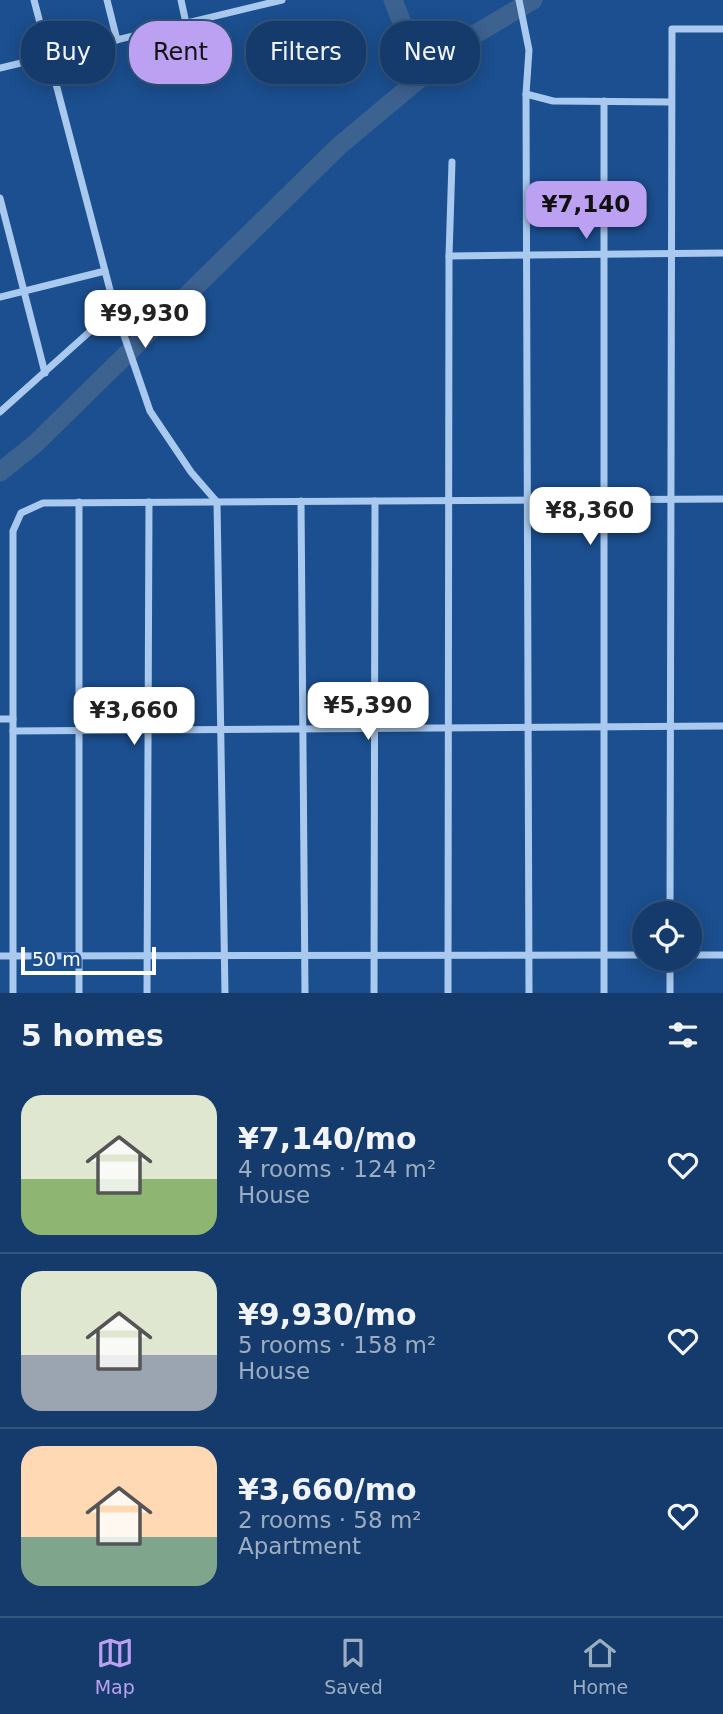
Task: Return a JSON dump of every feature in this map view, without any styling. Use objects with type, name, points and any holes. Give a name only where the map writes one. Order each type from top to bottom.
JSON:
[{"type":"street","points":[[34,0],[40,21]]},
{"type":"street","points":[[107,0],[117,40],[129,37]]},
{"type":"street","points":[[181,0],[186,21]]},
{"type":"street","points":[[193,21],[255,3],[282,0]]},
{"type":"street","points":[[519,0],[529,50],[526,94],[529,993]]},
{"type":"street","points":[[670,901],[672,29],[723,29]]},
{"type":"street","points":[[0,68],[21,63]]},
{"type":"street","points":[[56,84],[105,271],[150,411],[191,472],[217,502],[225,993]]},
{"type":"street","points":[[526,94],[553,100],[671,102]]},
{"type":"street","points":[[604,101],[604,993]]},
{"type":"street","points":[[449,993],[449,256],[452,162]]},
{"type":"street","points":[[0,198],[45,373]]},
{"type":"street","points":[[449,256],[723,253]]},
{"type":"street","points":[[0,297],[105,271]]},
{"type":"street","points":[[0,412],[117,312]]},
{"type":"street","points":[[13,993],[13,531],[21,513],[43,503],[79,502],[723,499]]},
{"type":"street","points":[[301,501],[304,993]]},
{"type":"street","points":[[374,993],[375,501]]},
{"type":"street","points":[[79,502],[79,993]]},
{"type":"street","points":[[147,993],[149,502]]},
{"type":"street","points":[[0,719],[13,719]]},
{"type":"street","points":[[13,731],[723,726]]},
{"type":"street","points":[[0,956],[632,955]]},
{"type":"street","points":[[702,955],[723,955]]},
{"type":"street","points":[[670,971],[670,993]]},
{"type":"waterway","points":[[393,0],[401,21]]},
{"type":"waterway","points":[[0,472],[35,444],[339,146],[467,39],[533,0]]}]
